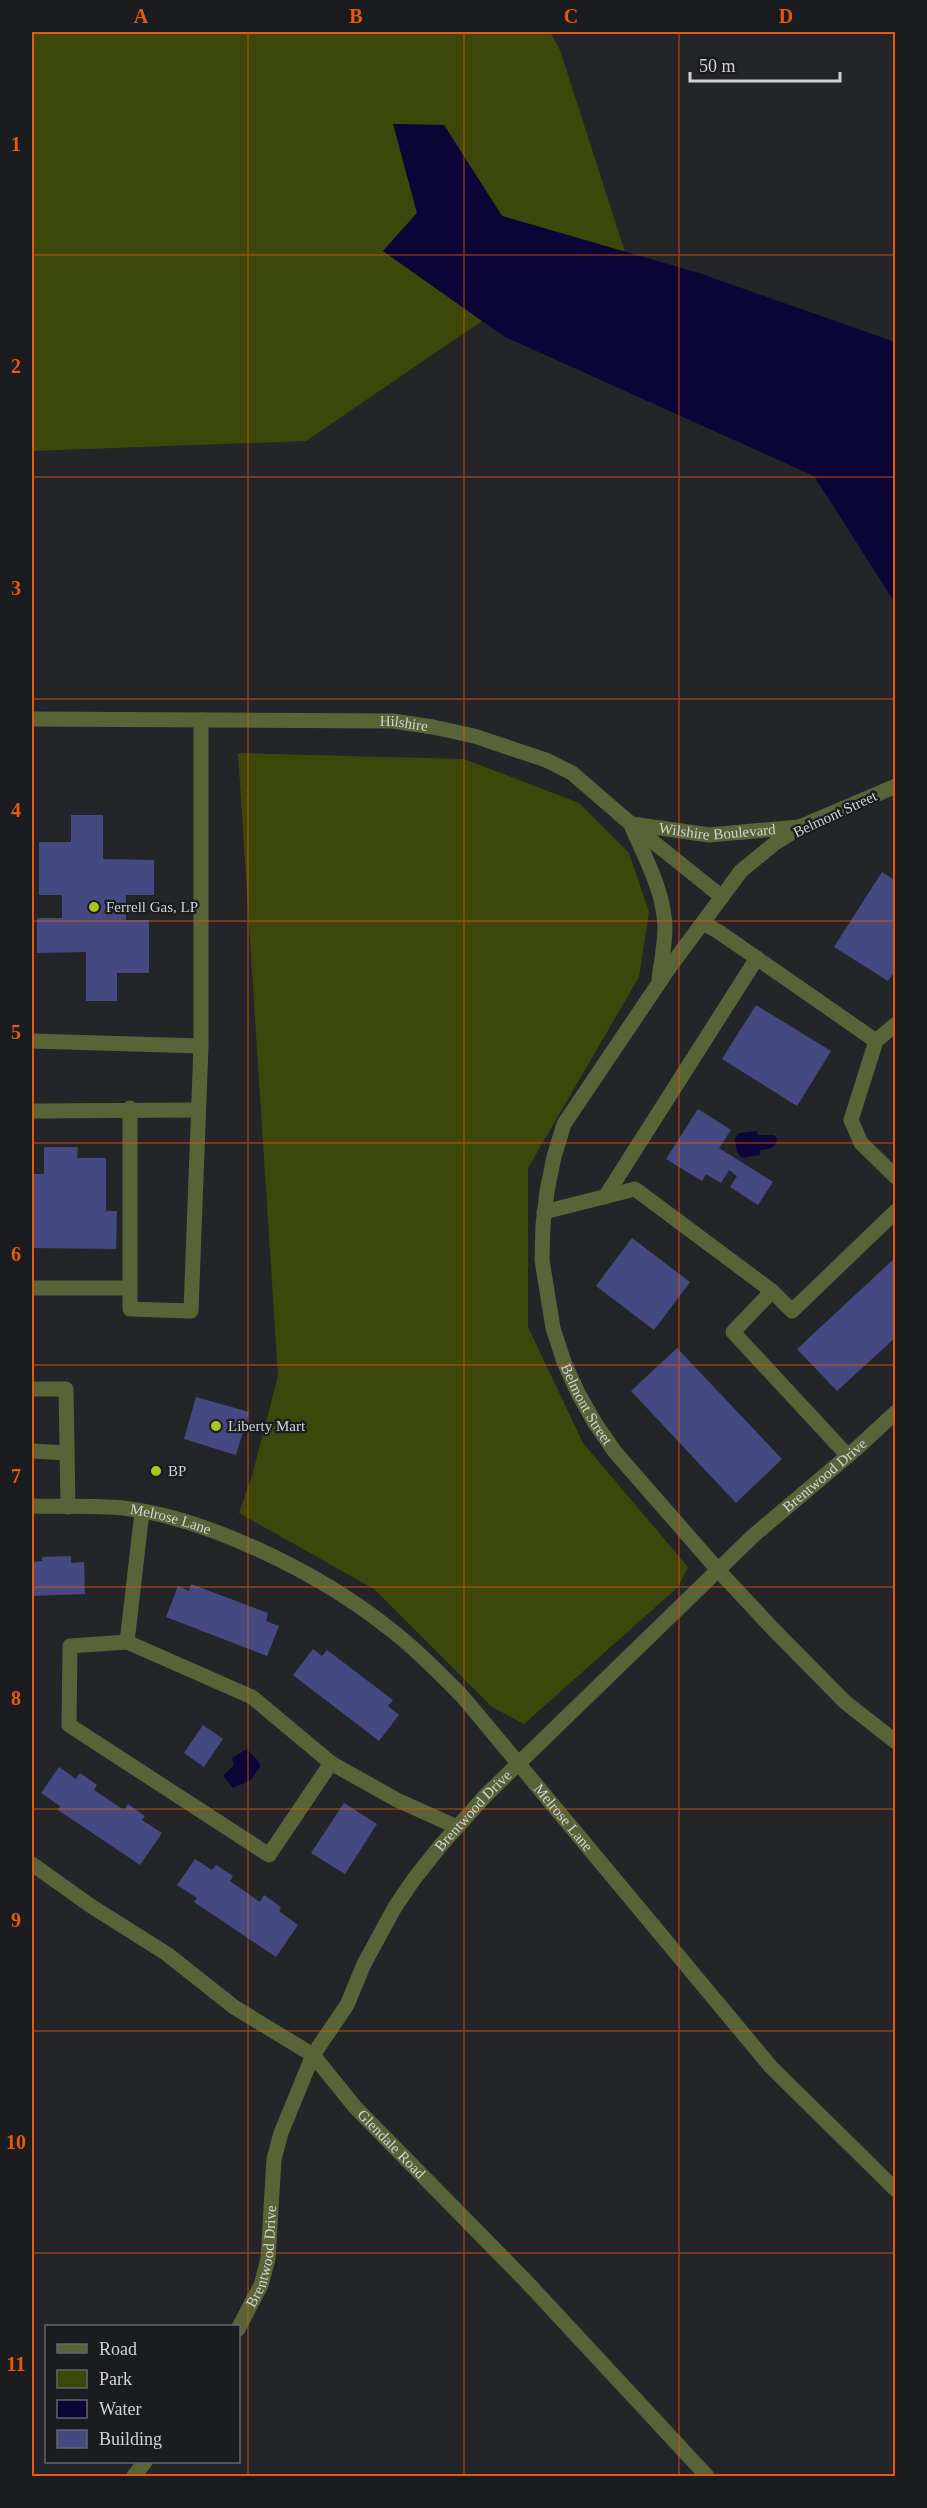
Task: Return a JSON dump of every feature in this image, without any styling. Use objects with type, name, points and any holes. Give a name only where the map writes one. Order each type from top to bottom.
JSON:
[{"type":"street","name":"Hilshire","points":[[32,719],[393,722],[464,734],[546,760],[572,773],[722,897]]},
{"type":"street","points":[[130,1108],[130,1309],[190,1311],[201,1046],[201,720]]},
{"type":"street","name":"Belmont Street","points":[[896,786],[802,826],[774,844],[741,871],[658,984],[564,1124],[554,1157],[544,1212],[542,1260],[546,1295],[560,1350],[578,1394],[615,1452],[718,1570],[845,1702],[896,1742]]},
{"type":"street","name":"Wilshire Boulevard","points":[[631,824],[709,835],[802,826]]},
{"type":"street","name":"Belmont Street","points":[[631,824],[655,876],[663,903],[665,929],[658,984]]},
{"type":"street","points":[[703,923],[876,1041]]},
{"type":"street","points":[[605,1197],[757,958]]},
{"type":"street","points":[[896,1024],[876,1041],[851,1120],[861,1143],[896,1177]]},
{"type":"street","points":[[32,1041],[201,1046]]},
{"type":"street","points":[[32,1111],[130,1108],[198,1110]]},
{"type":"street","points":[[544,1212],[635,1189],[772,1291],[792,1311],[896,1211]]},
{"type":"street","points":[[32,1288],[129,1288]]},
{"type":"street","points":[[772,1291],[733,1332],[848,1456]]},
{"type":"street","points":[[32,1389],[66,1389],[68,1507]]},
{"type":"street","name":"Brentwood Drive","points":[[240,2326],[261,2285],[267,2259],[274,2159],[280,2133],[313,2055],[346,2005],[364,1964],[395,1907],[420,1871],[487,1794],[753,1536],[896,1412]]},
{"type":"street","points":[[32,1451],[67,1453]]},
{"type":"street","name":"Melrose Lane","points":[[32,1506],[123,1508],[197,1527],[237,1541],[296,1568],[333,1588],[385,1625],[418,1652],[463,1697],[771,2067],[896,2190]]},
{"type":"street","points":[[128,1641],[142,1512]]},
{"type":"street","points":[[331,1763],[269,1855],[69,1725],[70,1646],[128,1641],[252,1697],[331,1763],[397,1800],[457,1827]]},
{"type":"street","name":"Glendale Road","points":[[32,1864],[91,1906],[167,1954],[234,2007],[313,2055],[355,2108],[525,2280],[707,2476]]},
{"type":"street","points":[[134,2476],[144,2463]]},
{"type":"green space","points":[[32,32],[550,32],[560,50],[625,252],[502,216],[444,125],[394,124],[417,213],[383,251],[482,321],[306,441],[32,451]]},
{"type":"green space","points":[[238,753],[464,759],[579,803],[629,853],[649,912],[639,977],[528,1168],[528,1327],[583,1443],[688,1567],[678,1587],[524,1724],[492,1707],[374,1589],[239,1513],[252,1476],[278,1376]]},
{"type":"water","points":[[393,124],[444,125],[502,216],[699,273],[895,342],[895,603],[814,476],[505,337],[383,251],[417,213]]},
{"type":"water","points":[[757,1131],[758,1135],[774,1135],[777,1139],[774,1147],[760,1150],[760,1155],[742,1158],[737,1152],[735,1139],[739,1133]]},
{"type":"water","points":[[247,1749],[259,1762],[260,1767],[251,1780],[233,1788],[223,1776],[234,1765],[232,1758]]},
{"type":"building","name":"Ferrell Gas, LP","points":[[71,815],[103,815],[103,859],[154,860],[154,895],[126,895],[126,920],[149,920],[149,973],[117,973],[117,1001],[86,1001],[86,952],[37,953],[37,918],[62,918],[62,895],[39,895],[39,842],[71,842]]},
{"type":"building","points":[[882,872],[896,881],[896,969],[888,981],[834,947]]},
{"type":"building","points":[[756,1005],[831,1051],[797,1106],[722,1059]]},
{"type":"building","points":[[698,1109],[731,1130],[719,1148],[773,1182],[758,1205],[730,1187],[737,1176],[729,1170],[721,1183],[706,1174],[702,1181],[666,1159]]},
{"type":"building","points":[[44,1147],[78,1147],[77,1158],[106,1158],[106,1211],[117,1211],[116,1249],[32,1248],[32,1174],[44,1174]]},
{"type":"building","points":[[632,1238],[690,1282],[654,1330],[596,1286]]},
{"type":"building","points":[[896,1257],[896,1337],[837,1391],[797,1349]]},
{"type":"building","points":[[677,1348],[782,1459],[736,1503],[631,1391]]},
{"type":"building","name":"Liberty Mart","points":[[196,1397],[249,1412],[236,1455],[184,1439]]},
{"type":"building","points":[[71,1556],[71,1563],[84,1562],[85,1594],[32,1596],[32,1562],[42,1561],[42,1557]]},
{"type":"building","points":[[191,1584],[268,1613],[266,1621],[279,1626],[267,1656],[166,1617],[178,1586],[189,1591]]},
{"type":"building","points":[[313,1649],[322,1656],[327,1650],[393,1700],[388,1706],[399,1715],[379,1741],[293,1675]]},
{"type":"building","points":[[203,1725],[223,1739],[204,1767],[184,1753]]},
{"type":"building","points":[[59,1767],[76,1779],[80,1773],[97,1785],[94,1790],[124,1810],[128,1804],[145,1816],[142,1820],[162,1833],[140,1865],[58,1810],[60,1806],[41,1793]]},
{"type":"building","points":[[344,1803],[377,1824],[345,1874],[311,1853]]},
{"type":"building","points":[[195,1859],[212,1870],[216,1865],[233,1876],[230,1881],[260,1902],[264,1895],[281,1907],[279,1911],[298,1925],[276,1957],[194,1902],[197,1898],[177,1885]]},
{"type":"place","name":"Ferrell Gas, LP","points":[[94,907]]},
{"type":"place","name":"Liberty Mart","points":[[216,1426]]},
{"type":"place","name":"BP","points":[[156,1471]]}]
